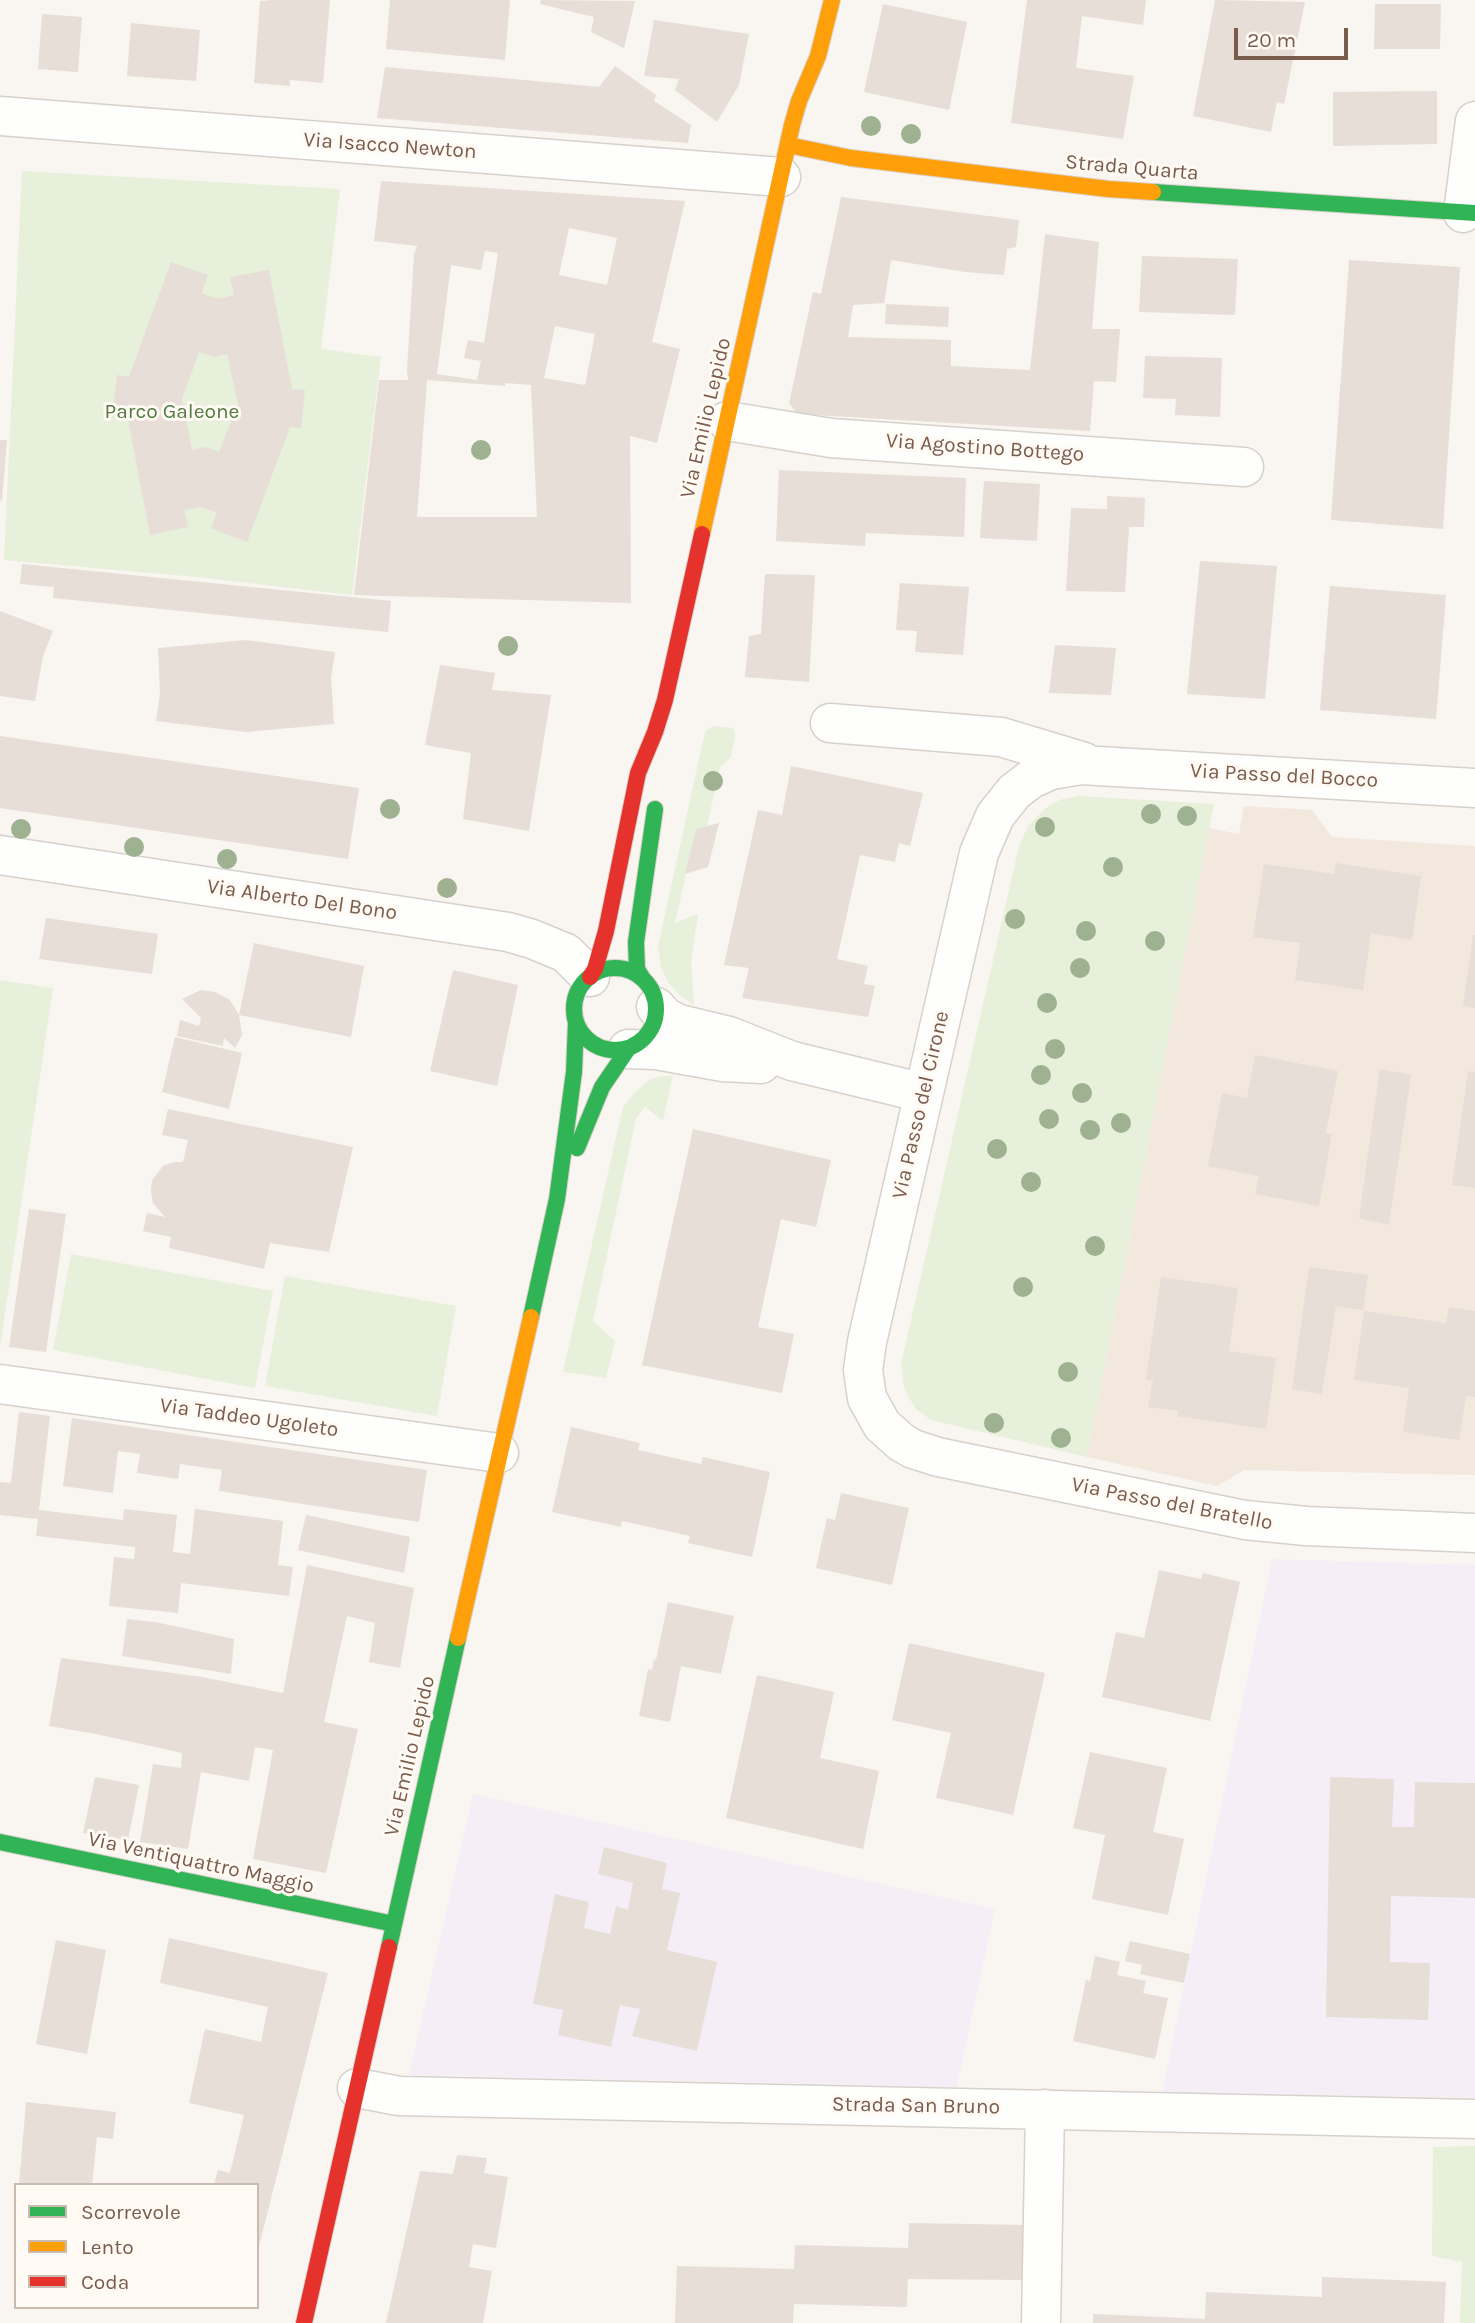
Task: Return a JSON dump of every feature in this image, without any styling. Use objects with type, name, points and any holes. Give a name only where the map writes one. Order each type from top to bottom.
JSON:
[{"type":"main road","points":[[792,125],[818,56],[832,0]]},
{"type":"main road","points":[[792,125],[797,65]]},
{"type":"main road","name":"Via Emilio Lepido","points":[[304,2323],[557,1199],[573,1072],[576,998],[595,969],[606,931],[638,773],[665,700],[792,125]]},
{"type":"main road","name":"Strada Quarta","points":[[784,161],[851,158],[1108,189],[1469,213]]},
{"type":"main road","name":"Via Emilio Lepido","points":[[662,756],[661,734],[665,700]]},
{"type":"main road","points":[[649,993],[637,969],[636,942],[658,789]]},
{"type":"main road","points":[[590,977],[611,968],[623,969],[649,993]]},
{"type":"main road","name":"Via Emilio Lepido","points":[[557,1199],[602,1087],[628,1049],[641,1042],[654,1023],[649,993]]},
{"type":"main road","points":[[576,1022],[582,1033],[603,1049],[628,1049]]},
{"type":"main road","name":"Via Ventiquattro Maggio","points":[[0,1842],[394,1924]]},
{"type":"street","name":"Via Isacco Newton","points":[[0,116],[784,161]]},
{"type":"street","points":[[1469,213],[1475,121]]},
{"type":"street","name":"Via Agostino Bottego","points":[[727,421],[831,438],[1244,467]]},
{"type":"street","name":"Via Passo del Bocco","points":[[830,723],[1001,737],[1092,765]]},
{"type":"street","name":"Via Passo del Bocco","points":[[1014,792],[1031,779],[1071,765],[1475,788]]},
{"type":"street","name":"Via Passo del Cirone","points":[[882,1425],[865,1391],[864,1355],[979,853],[995,816],[1014,792]]},
{"type":"street","name":"Via Alberto Del Bono","points":[[0,855],[508,932],[566,953],[590,977]]},
{"type":"street","points":[[649,993],[664,1017],[679,1024],[729,1036],[792,1061],[924,1093]]},
{"type":"street","points":[[628,1049],[656,1050],[723,1062],[819,1068]]},
{"type":"street","name":"Via Taddeo Ugoleto","points":[[0,1384],[499,1453]]},
{"type":"street","name":"Via Passo del Bratello","points":[[882,1425],[901,1442],[938,1457],[1213,1515],[1285,1525],[1475,1533]]},
{"type":"street","name":"Strada San Bruno","points":[[357,2088],[399,2096],[1475,2119]]},
{"type":"street","points":[[1041,2323],[1045,2109]]},
{"type":"shaded area","points":[[1244,806],[1312,810],[1332,837],[1475,846],[1475,1475],[1244,1470],[1217,1486],[1087,1457],[1209,828],[1239,834]]},
{"type":"shaded area","points":[[1272,1559],[1475,1565],[1475,2098],[1162,2092]]},
{"type":"shaded area","points":[[473,1794],[995,1909],[957,2087],[409,2075]]},
{"type":"green space","name":"Parco Galeone","points":[[22,171],[340,189],[321,349],[381,357],[352,595],[196,577],[4,560]]},
{"type":"green space","points":[[713,726],[733,728],[735,735],[731,757],[720,767],[707,826],[696,830],[675,923],[698,914],[691,961],[694,1005],[679,995],[668,982],[661,967],[658,946],[705,732]]},
{"type":"green space","points":[[1078,796],[1214,804],[1087,1457],[931,1420],[916,1409],[909,1398],[904,1387],[901,1364],[1019,846],[1028,826],[1045,809],[1059,800]]},
{"type":"green space","points":[[0,980],[53,988],[0,1348]]},
{"type":"green space","points":[[673,1075],[663,1121],[645,1107],[636,1118],[593,1321],[615,1341],[606,1378],[563,1372],[623,1107],[636,1091],[652,1078]]},
{"type":"green space","points":[[71,1254],[273,1291],[255,1388],[53,1350]]},
{"type":"green space","points":[[285,1276],[456,1306],[437,1416],[265,1386]]},
{"type":"green space","points":[[1475,2146],[1475,2323],[1460,2323],[1462,2262],[1432,2256],[1433,2147]]},
{"type":"building","points":[[330,0],[323,83],[290,80],[290,86],[254,83],[260,1]]},
{"type":"building","points":[[390,0],[510,0],[505,60],[386,49]]},
{"type":"building","points":[[541,0],[635,1],[624,48],[591,32],[594,17],[540,4]]},
{"type":"building","points":[[1027,0],[1146,0],[1143,25],[1082,16],[1076,68],[1134,76],[1123,139],[1011,123]]},
{"type":"building","points":[[1215,0],[1305,2],[1284,104],[1277,102],[1271,132],[1193,116]]},
{"type":"building","points":[[883,4],[967,22],[949,110],[864,92]]},
{"type":"building","points":[[1375,4],[1441,4],[1440,49],[1374,49]]},
{"type":"building","points":[[42,14],[82,17],[78,72],[38,69]]},
{"type":"building","points":[[654,20],[749,34],[739,85],[717,122],[675,90],[679,79],[644,76]]},
{"type":"building","points":[[131,23],[200,30],[196,81],[127,76]]},
{"type":"building","points":[[615,66],[656,95],[654,101],[691,125],[688,143],[377,118],[385,67],[599,87]]},
{"type":"building","points":[[1437,91],[1437,144],[1333,146],[1333,92]]},
{"type":"building","points":[[381,181],[685,201],[652,342],[680,349],[657,443],[630,436],[631,603],[354,595],[379,380],[408,380],[414,254],[417,246],[374,241]],"holes":[[[569,228],[617,238],[607,285],[559,275]],[[485,251],[498,253],[484,343],[468,340],[464,358],[481,361],[477,380],[437,374],[451,265],[481,270]],[[555,326],[595,334],[585,385],[544,378]],[[427,380],[505,386],[505,383],[531,385],[537,517],[417,517]]]},
{"type":"building","points":[[841,197],[1019,220],[1016,247],[1007,249],[1004,275],[965,272],[891,260],[884,303],[853,305],[848,337],[951,340],[951,366],[1030,370],[1045,234],[1099,242],[1092,329],[1120,329],[1116,382],[1094,381],[1090,431],[797,414],[789,403],[813,292],[821,294]]},
{"type":"building","points":[[1142,256],[1238,259],[1235,315],[1139,312]]},
{"type":"building","points":[[1349,260],[1460,267],[1443,529],[1331,520]]},
{"type":"building","points":[[171,262],[208,275],[202,293],[218,299],[234,295],[230,277],[269,270],[292,389],[305,390],[301,428],[290,427],[247,542],[211,528],[217,513],[201,507],[184,510],[188,527],[150,535],[127,414],[113,413],[117,375],[129,377]],"holes":[[[199,352],[213,357],[227,354],[238,404],[219,452],[206,447],[192,450],[182,399]]]},
{"type":"building","points":[[886,304],[949,307],[948,327],[885,324]]},
{"type":"building","points":[[1145,356],[1222,358],[1220,417],[1175,415],[1176,399],[1143,398]]},
{"type":"building","points":[[0,440],[7,440],[2,501],[0,500]]},
{"type":"building","points":[[779,470],[966,478],[964,537],[866,533],[865,546],[776,541]]},
{"type":"building","points":[[984,481],[1040,484],[1037,541],[980,538]]},
{"type":"building","points":[[1107,496],[1145,498],[1144,527],[1129,527],[1125,592],[1066,591],[1071,508],[1107,509]]},
{"type":"building","points":[[1200,561],[1277,566],[1265,699],[1187,694]]},
{"type":"building","points":[[22,564],[391,601],[388,632],[53,598],[54,587],[20,584]]},
{"type":"building","points":[[765,574],[815,575],[809,682],[745,677],[749,636],[761,634]]},
{"type":"building","points":[[900,583],[969,587],[963,655],[915,652],[917,631],[896,630]]},
{"type":"building","points":[[1330,586],[1446,595],[1436,719],[1320,710]]},
{"type":"building","points":[[0,611],[53,631],[43,656],[35,701],[0,696]]},
{"type":"building","points":[[246,640],[335,652],[331,678],[334,724],[246,732],[156,721],[160,693],[158,648]]},
{"type":"building","points":[[1055,645],[1116,648],[1111,695],[1049,693]]},
{"type":"building","points":[[440,665],[495,673],[492,690],[551,695],[529,831],[463,819],[471,753],[425,745]]},
{"type":"building","points":[[0,736],[359,788],[348,859],[0,808]]},
{"type":"building","points":[[791,766],[923,793],[910,846],[899,843],[895,862],[860,855],[837,959],[868,966],[864,984],[875,986],[868,1017],[742,998],[749,968],[724,965],[758,810],[782,815]]},
{"type":"building","points":[[719,823],[708,867],[685,874],[696,829]]},
{"type":"building","points":[[1336,863],[1421,876],[1412,940],[1371,933],[1363,990],[1295,980],[1300,943],[1253,937],[1264,864],[1334,874]]},
{"type":"building","points":[[46,918],[158,934],[152,974],[39,959]]},
{"type":"building","points":[[1475,935],[1475,1008],[1463,1006]]},
{"type":"building","points":[[254,943],[364,966],[351,1037],[239,1015]]},
{"type":"building","points":[[453,970],[518,985],[497,1086],[430,1071]]},
{"type":"building","points":[[201,990],[215,992],[230,1000],[239,1015],[242,1035],[235,1048],[224,1038],[223,1046],[177,1036],[180,1020],[199,1026],[201,1018],[182,999]]},
{"type":"building","points":[[175,1037],[242,1053],[229,1109],[162,1092]]},
{"type":"building","points":[[1255,1055],[1338,1071],[1326,1133],[1332,1134],[1319,1206],[1255,1194],[1259,1176],[1208,1166],[1222,1093],[1247,1098]]},
{"type":"building","points":[[1380,1069],[1411,1075],[1389,1225],[1359,1218]]},
{"type":"building","points":[[1468,1071],[1475,1072],[1475,1188],[1452,1185]]},
{"type":"building","points":[[168,1109],[353,1147],[329,1252],[270,1243],[264,1269],[169,1248],[171,1237],[143,1231],[147,1213],[165,1217],[153,1203],[152,1180],[163,1166],[183,1162],[188,1140],[162,1135]]},
{"type":"building","points":[[693,1129],[831,1160],[816,1227],[781,1219],[758,1327],[794,1334],[782,1393],[642,1365]]},
{"type":"building","points":[[29,1209],[66,1214],[46,1352],[9,1347]]},
{"type":"building","points":[[1309,1267],[1368,1275],[1363,1310],[1336,1306],[1322,1394],[1292,1389]]},
{"type":"building","points":[[1161,1277],[1238,1288],[1229,1351],[1276,1358],[1266,1429],[1177,1416],[1178,1411],[1148,1407],[1153,1380],[1146,1379]]},
{"type":"building","points":[[1449,1307],[1475,1311],[1475,1397],[1466,1396],[1459,1440],[1403,1432],[1409,1388],[1354,1380],[1364,1311],[1446,1323]]},
{"type":"building","points":[[19,1412],[50,1416],[39,1510],[123,1520],[124,1509],[177,1515],[173,1552],[190,1554],[195,1509],[283,1521],[278,1565],[293,1567],[289,1596],[181,1583],[178,1613],[109,1606],[114,1557],[134,1559],[135,1547],[36,1536],[38,1519],[0,1515],[0,1482],[11,1483]]},
{"type":"building","points":[[72,1418],[427,1470],[419,1522],[219,1491],[222,1470],[180,1464],[178,1479],[137,1473],[140,1454],[118,1451],[113,1493],[63,1486]]},
{"type":"building","points":[[571,1427],[640,1443],[638,1450],[701,1464],[703,1457],[770,1472],[752,1557],[688,1543],[690,1536],[622,1521],[621,1527],[552,1512]]},
{"type":"building","points":[[841,1493],[909,1508],[892,1585],[816,1568],[827,1518],[835,1520]]},
{"type":"building","points":[[306,1515],[410,1537],[404,1573],[298,1550]]},
{"type":"building","points":[[307,1565],[414,1588],[400,1668],[369,1662],[375,1623],[347,1616],[324,1722],[358,1729],[326,1873],[253,1859],[273,1750],[255,1747],[249,1781],[201,1772],[188,1849],[140,1842],[153,1764],[181,1768],[182,1753],[49,1726],[61,1658],[202,1677],[283,1693]]},
{"type":"building","points":[[1159,1570],[1201,1579],[1203,1573],[1240,1582],[1210,1721],[1102,1697],[1116,1632],[1144,1638]]},
{"type":"building","points":[[668,1602],[734,1616],[721,1674],[681,1666],[670,1722],[639,1716],[648,1669],[652,1670],[654,1659],[656,1660]]},
{"type":"building","points":[[127,1619],[155,1622],[234,1639],[231,1674],[122,1656]]},
{"type":"building","points":[[909,1643],[1045,1673],[1013,1815],[936,1798],[951,1733],[892,1720]]},
{"type":"building","points":[[757,1675],[834,1692],[820,1758],[879,1771],[863,1849],[726,1818]]},
{"type":"building","points":[[1090,1752],[1167,1768],[1153,1832],[1184,1839],[1168,1915],[1092,1899],[1105,1835],[1073,1828]]},
{"type":"building","points":[[95,1777],[139,1785],[128,1840],[83,1833]]},
{"type":"building","points":[[1330,1777],[1394,1779],[1392,1827],[1414,1827],[1415,1782],[1475,1783],[1475,1898],[1391,1896],[1390,1962],[1430,1963],[1428,2020],[1326,2017]]},
{"type":"building","points":[[604,1847],[667,1863],[662,1889],[680,1893],[667,1950],[717,1962],[697,2051],[632,2036],[640,2009],[620,2005],[611,2047],[558,2035],[563,2010],[533,2004],[555,1894],[589,1902],[584,1928],[610,1934],[616,1906],[628,1910],[633,1883],[598,1874]]},
{"type":"building","points":[[169,1938],[328,1973],[259,2246],[259,2183],[215,2183],[218,2170],[230,2173],[244,2115],[189,2103],[205,2029],[261,2042],[268,2007],[160,1983]]},
{"type":"building","points":[[56,1940],[106,1950],[87,2054],[36,2044]]},
{"type":"building","points":[[1130,1941],[1190,1954],[1184,1983],[1140,1974],[1142,1965],[1125,1961]]},
{"type":"building","points":[[1095,1956],[1120,1962],[1117,1975],[1146,1981],[1143,1993],[1168,1998],[1155,2059],[1073,2041],[1086,1980],[1090,1981]]},
{"type":"building","points":[[26,2102],[116,2112],[113,2139],[97,2137],[92,2183],[19,2183]]},
{"type":"building","points":[[457,2155],[487,2158],[484,2173],[508,2177],[496,2248],[473,2244],[469,2267],[492,2271],[483,2323],[386,2323],[420,2171],[453,2174]]},
{"type":"building","points":[[909,2223],[1026,2225],[1026,2280],[908,2279],[907,2307],[794,2304],[793,2323],[675,2323],[677,2266],[794,2269],[795,2245],[908,2248]]},
{"type":"building","points":[[1322,2277],[1446,2282],[1444,2323],[1093,2323],[1093,2314],[1205,2319],[1206,2292],[1322,2297]]},
{"type":"traffic: fast","points":[[1153,192],[1475,213]]},
{"type":"traffic: fast","points":[[643,979],[637,969],[636,942],[655,809]]},
{"type":"traffic: fast","points":[[615,968],[631,971],[644,980],[653,993],[656,1009],[653,1025],[644,1038],[631,1047],[615,1050],[599,1047],[586,1038],[577,1025],[574,1009],[577,993],[586,980],[599,971],[615,968]]},
{"type":"traffic: fast","points":[[531,1317],[557,1199],[574,1072],[576,1022]]},
{"type":"traffic: fast","points":[[577,1148],[602,1087],[628,1049]]},
{"type":"traffic: fast","points":[[389,1947],[458,1638]]},
{"type":"traffic: fast","points":[[0,1842],[394,1924]]},
{"type":"traffic: slow","points":[[702,534],[792,125],[818,56],[832,0]]},
{"type":"traffic: slow","points":[[788,145],[851,158],[1153,192]]},
{"type":"traffic: slow","points":[[458,1638],[531,1317]]},
{"type":"traffic: jam","points":[[590,977],[606,931],[638,773],[665,700],[702,534]]},
{"type":"traffic: jam","points":[[304,2323],[389,1947]]}]
